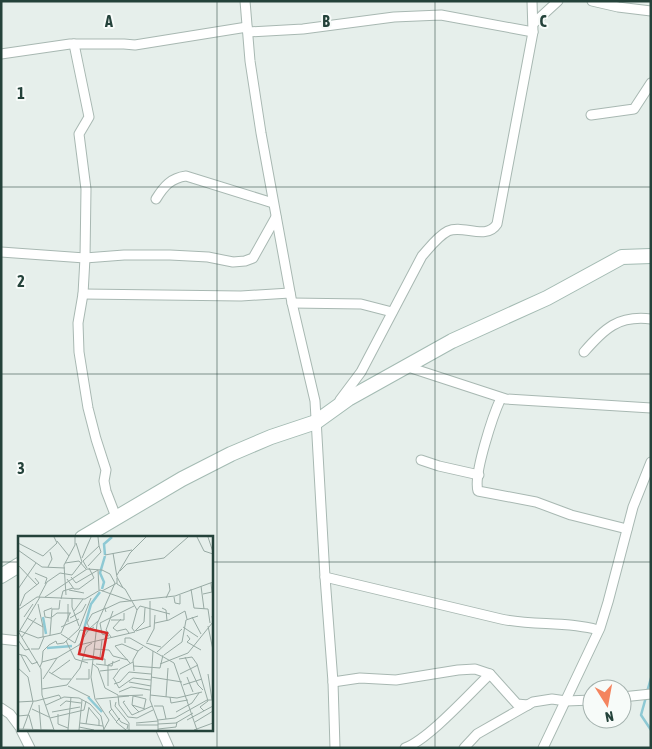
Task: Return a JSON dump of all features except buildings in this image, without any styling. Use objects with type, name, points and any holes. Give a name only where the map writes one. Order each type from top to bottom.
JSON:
[{"type":"street","points":[[245,1],[261,133],[290,294],[313,390],[324,577],[333,682],[335,748]]},
{"type":"street","points":[[334,408],[361,372],[422,256],[443,234],[456,229],[480,232],[489,231],[497,224],[534,28],[532,1]]},
{"type":"street","points":[[534,28],[558,1]]},
{"type":"street","points":[[592,1],[618,7],[651,11]]},
{"type":"street","points":[[1,54],[74,44],[134,45],[247,29],[303,29],[394,17],[441,15],[534,28]]},
{"type":"street","points":[[74,44],[90,117],[79,134],[86,189],[84,294],[78,323],[81,366],[94,432],[105,464],[106,491],[116,517]]},
{"type":"street","points":[[591,115],[634,109],[651,83]]},
{"type":"street","points":[[156,199],[166,185],[186,176],[274,204]]},
{"type":"street","points":[[1,252],[86,258],[117,255],[170,255],[208,257],[233,262],[245,261],[252,258],[276,216]]},
{"type":"street","points":[[85,536],[182,479],[231,454],[271,437],[316,422],[334,408],[452,341],[547,298],[622,257],[651,256]]},
{"type":"street","points":[[84,294],[258,296],[290,294]]},
{"type":"street","points":[[292,303],[361,304],[392,312]]},
{"type":"street","points":[[584,352],[599,334],[616,323],[632,318],[651,319]]},
{"type":"street","points":[[405,366],[501,398],[534,402],[651,408]]},
{"type":"street","points":[[501,398],[489,427],[477,489],[481,492],[536,502],[571,515],[627,529]]},
{"type":"street","points":[[421,460],[479,475]]},
{"type":"street","points":[[543,748],[598,630],[608,602],[627,529],[640,488],[651,462]]},
{"type":"street","points":[[1,576],[18,566]]},
{"type":"street","points":[[324,577],[501,620],[575,625],[598,630]]},
{"type":"street","points":[[1,639],[18,641]]},
{"type":"street","points":[[333,682],[360,678],[396,680],[467,669],[481,670],[490,674],[513,701],[522,706],[545,699],[582,700]]},
{"type":"street","points":[[405,748],[429,732],[490,674]]},
{"type":"street","points":[[632,696],[650,694]]},
{"type":"street","points":[[464,748],[477,734],[528,705]]},
{"type":"street","points":[[1,708],[10,714],[18,725]]},
{"type":"street","points":[[22,732],[30,748]]},
{"type":"street","points":[[162,732],[168,748]]},
{"type":"waterway","points":[[647,692],[651,678]]},
{"type":"waterway","points":[[646,697],[641,715],[651,730]]}]
